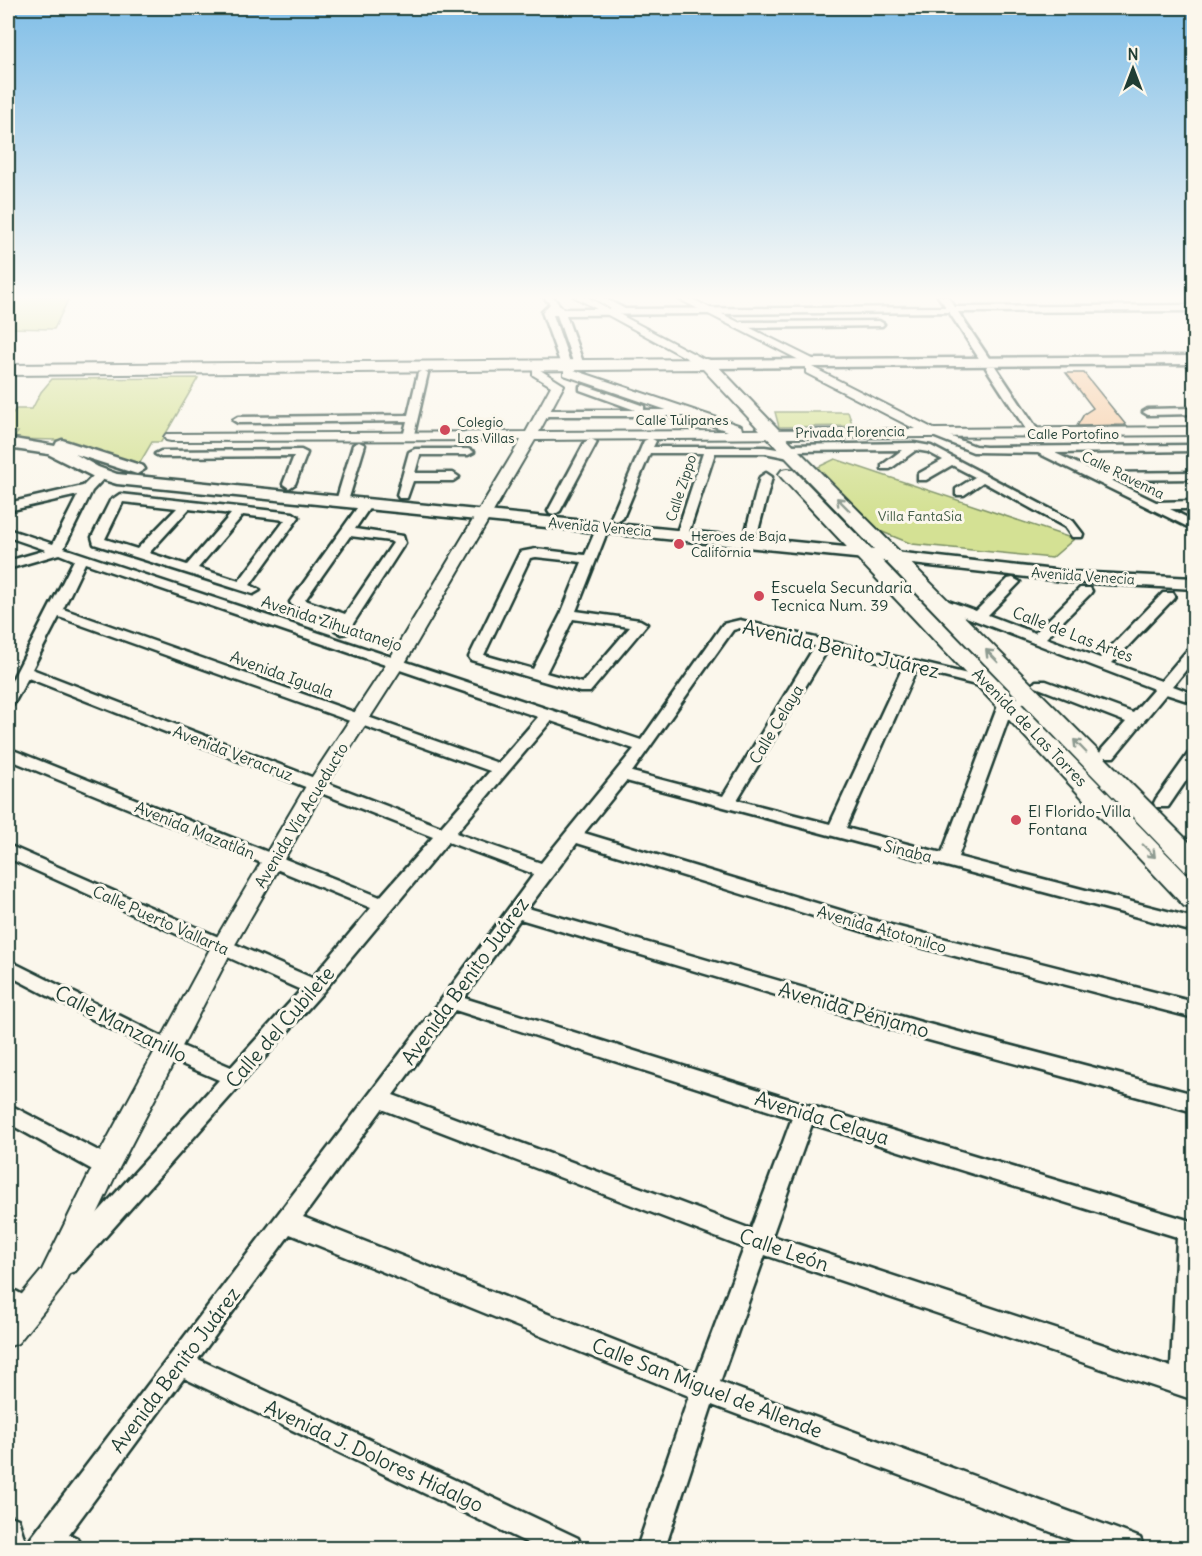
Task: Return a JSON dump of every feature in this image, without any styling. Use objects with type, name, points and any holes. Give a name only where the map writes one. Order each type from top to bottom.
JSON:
[{"type":"main road","points":[[8,370],[120,369]]},
{"type":"main road","points":[[8,374],[537,372],[550,369]]},
{"type":"main road","points":[[701,369],[765,450],[874,550]]},
{"type":"main road","points":[[702,369],[774,434],[874,550]]},
{"type":"main road","points":[[834,369],[849,369]]},
{"type":"main road","name":"Avenida Venecia","points":[[10,444],[61,445],[126,467],[146,471],[287,490]]},
{"type":"main road","name":"Avenida Venecia","points":[[10,444],[50,449],[101,475],[344,495],[403,495],[485,510],[610,523],[874,550],[1194,577]]},
{"type":"main road","points":[[75,462],[92,454]]},
{"type":"main road","name":"Avenida Venecia","points":[[344,495],[366,504],[554,511],[610,523]]},
{"type":"main road","name":"Avenida Venecia","points":[[683,530],[752,531],[1072,577],[1194,584]]},
{"type":"main road","name":"Avenida de Las Torres","points":[[874,550],[940,602],[1037,691],[1194,863]]},
{"type":"main road","name":"Avenida de Las Torres","points":[[874,550],[988,683],[1194,899]]},
{"type":"street","points":[[579,369],[601,384]]},
{"type":"street","points":[[817,369],[934,433]]},
{"type":"street","points":[[834,369],[955,436]]},
{"type":"street","points":[[990,369],[1033,432]]},
{"type":"street","points":[[537,372],[558,385],[579,381],[601,384],[751,435]]},
{"type":"street","points":[[408,437],[423,373]]},
{"type":"street","name":"Avenida Vía Acueducto","points":[[52,1279],[106,1166],[170,1050],[222,947],[274,862],[316,786],[396,663],[544,413],[558,385]]},
{"type":"street","points":[[584,388],[652,413]]},
{"type":"street","points":[[1148,412],[1194,411]]},
{"type":"street","points":[[544,413],[687,413]]},
{"type":"street","points":[[238,420],[413,418]]},
{"type":"street","name":"Calle Tulipanes","points":[[171,437],[934,433],[955,436],[1033,432],[1194,431]]},
{"type":"street","points":[[538,675],[568,614],[590,559],[653,435]]},
{"type":"street","name":"Calle Portofino","points":[[955,436],[980,450],[1194,448]]},
{"type":"street","points":[[554,511],[591,442]]},
{"type":"street","points":[[344,495],[359,445]]},
{"type":"street","name":"Privada Florencia","points":[[790,452],[914,446],[931,449],[982,478],[1012,499],[1069,524],[1077,534]]},
{"type":"street","name":"Privada Florencia","points":[[886,467],[914,446]]},
{"type":"street","name":"Calle Ravenna","points":[[1038,449],[1194,526]]},
{"type":"street","points":[[647,450],[790,452]]},
{"type":"street","name":"Calle Zippo","points":[[683,530],[710,450]]},
{"type":"street","points":[[403,495],[415,452],[468,452]]},
{"type":"street","points":[[161,454],[301,453],[287,490],[270,513]]},
{"type":"street","points":[[239,468],[245,454]]},
{"type":"street","points":[[922,477],[952,460]]},
{"type":"street","points":[[8,575],[12,564],[56,551],[87,489],[101,475]]},
{"type":"street","points":[[1092,477],[1194,476]]},
{"type":"street","points":[[408,477],[453,477]]},
{"type":"street","points":[[752,531],[766,477]]},
{"type":"street","points":[[960,492],[982,478]]},
{"type":"street","points":[[8,507],[87,489]]},
{"type":"street","points":[[127,498],[242,510],[291,516],[294,519],[247,588],[98,539],[116,501],[127,498]]},
{"type":"street","points":[[140,554],[187,504]]},
{"type":"street","points":[[346,532],[391,537],[398,539],[399,543],[345,625],[297,602],[298,598],[366,504]]},
{"type":"street","points":[[1151,506],[1194,506]]},
{"type":"street","points":[[190,570],[242,510]]},
{"type":"street","name":"Avenida Zihuatanejo","points":[[8,533],[81,560],[644,747]]},
{"type":"street","points":[[568,614],[640,624],[585,689],[476,657],[525,555],[536,553],[590,559]]},
{"type":"street","points":[[8,702],[53,610],[81,560]]},
{"type":"street","points":[[978,617],[1013,582]]},
{"type":"street","points":[[1037,639],[1085,591]]},
{"type":"street","points":[[1103,664],[1168,596]]},
{"type":"street","name":"Calle de Las Artes","points":[[940,602],[1194,699]]},
{"type":"street","name":"Avenida Iguala","points":[[53,610],[500,769]]},
{"type":"street","name":"Avenida Benito Juárez","points":[[52,1545],[286,1221],[379,1099],[545,871],[644,747],[728,627],[733,624],[988,683]]},
{"type":"street","name":"Calle Celaya","points":[[727,804],[825,644]]},
{"type":"street","points":[[1108,753],[1194,651]]},
{"type":"street","points":[[835,832],[912,666]]},
{"type":"street","name":"Avenida Veracruz","points":[[24,671],[316,786],[545,871]]},
{"type":"street","points":[[948,861],[1007,703],[1037,691],[1136,720]]},
{"type":"street","name":"Calle del Cubilete","points":[[8,1333],[17,1304],[52,1279],[235,1078],[315,988],[547,716]]},
{"type":"street","name":"Avenida Mazatlán","points":[[8,753],[383,906]]},
{"type":"street","points":[[1162,804],[1194,758]]},
{"type":"street","name":"Sinaba","points":[[623,775],[1194,925]]},
{"type":"street","name":"Avenida Atotonilco","points":[[573,836],[878,929],[1194,1010]]},
{"type":"street","name":"Calle Puerto Vallarta","points":[[8,851],[315,988]]},
{"type":"street","name":"Avenida Pénjamo","points":[[516,911],[921,1030],[1194,1103]]},
{"type":"street","name":"Calle Manzanillo","points":[[8,967],[170,1050],[235,1078]]},
{"type":"street","name":"Avenida Celaya","points":[[451,1001],[805,1113],[1192,1231]]},
{"type":"street","name":"Calle León","points":[[379,1099],[757,1242],[1189,1385]]},
{"type":"street","points":[[8,1113],[106,1166]]},
{"type":"street","points":[[651,1548],[704,1389],[805,1113]]},
{"type":"street","name":"Calle San Miguel de Allende","points":[[286,1221],[704,1389],[1130,1548]]},
{"type":"street","points":[[1189,1385],[1192,1231]]},
{"type":"street","name":"Avenida J. Dolores Hidalgo","points":[[181,1364],[568,1548]]},
{"type":"street","points":[[8,1529],[13,1548]]},
{"type":"green space","points":[[198,378],[161,442],[152,442],[138,466],[57,440],[13,439],[18,432],[8,432],[8,419],[16,409],[32,409],[41,392],[52,379]]},
{"type":"green space","points":[[775,412],[848,412],[853,426],[779,427]]},
{"type":"green space","name":"Villa FantaSia","points":[[835,459],[1074,539],[1052,558],[912,544],[875,529],[814,469]]},
{"type":"building","points":[[1066,373],[1084,373],[1126,425],[1077,426],[1084,414],[1093,408]]},
{"type":"place","name":"Colegio Las Villas","points":[[445,430]]},
{"type":"place","name":"Heroes de Baja California","points":[[679,544]]},
{"type":"place","name":"Escuela Secundaria Tecnica Num. 39","points":[[759,596]]},
{"type":"place","name":"El Florido-Villa Fontana","points":[[1016,820]]}]
